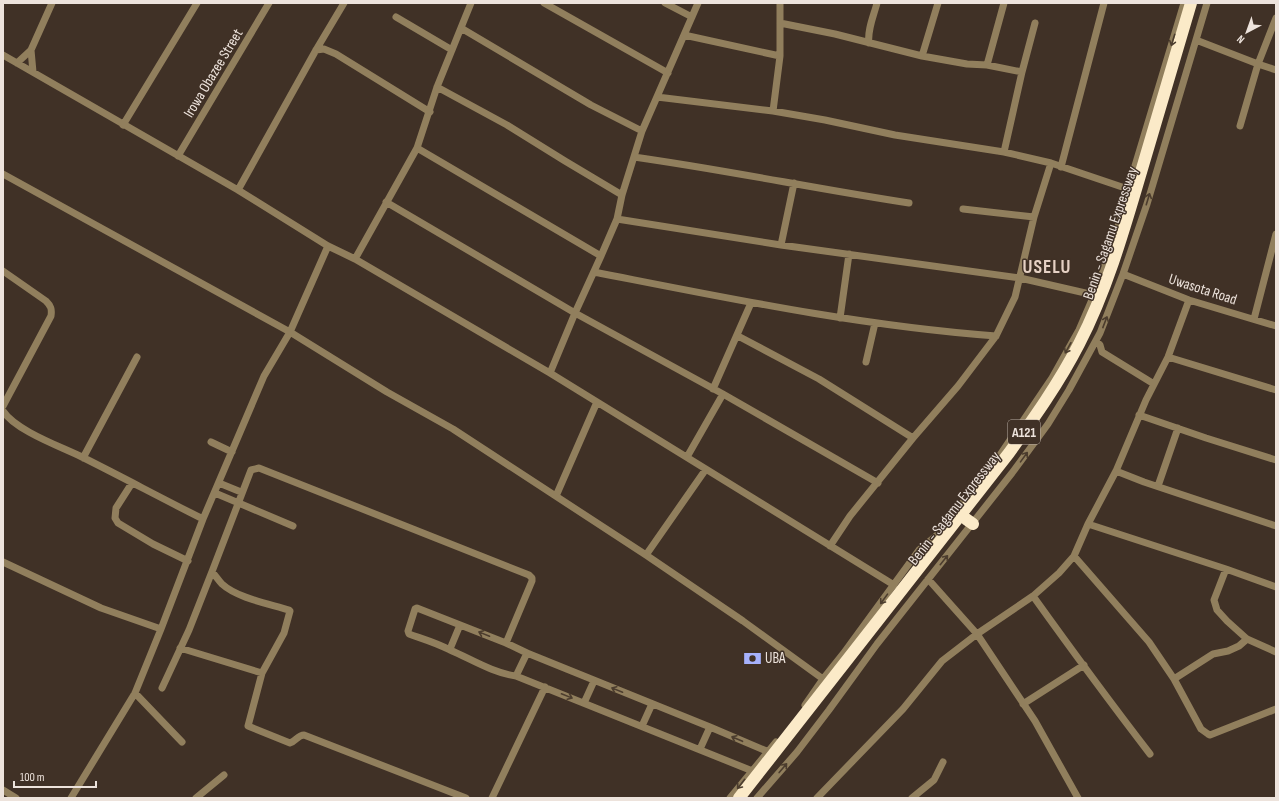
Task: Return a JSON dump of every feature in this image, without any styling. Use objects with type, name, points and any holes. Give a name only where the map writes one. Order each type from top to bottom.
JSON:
[{"type":"highway","name":"A121","points":[[739,798],[755,771],[999,466],[1030,424],[1067,366],[1092,316],[1115,255],[1136,192],[1191,3]]},
{"type":"highway","name":"Benin - Sagamu Expressway","points":[[749,798],[970,521],[1059,394],[1108,295],[1132,227],[1198,3]]},
{"type":"street","points":[[17,63],[31,50],[52,3]]},
{"type":"street","points":[[123,125],[197,3]]},
{"type":"street","name":"Irowa Obazee Street","points":[[178,156],[269,3]]},
{"type":"street","points":[[238,190],[344,3]]},
{"type":"street","points":[[354,259],[417,148],[437,87],[471,3]]},
{"type":"street","points":[[544,3],[668,73]]},
{"type":"street","points":[[665,3],[692,17]]},
{"type":"street","points":[[550,373],[617,219],[622,194],[642,131],[698,3]]},
{"type":"street","points":[[773,111],[780,56],[780,3]]},
{"type":"street","points":[[869,43],[869,31],[877,3]]},
{"type":"street","points":[[922,56],[938,3]]},
{"type":"street","points":[[987,65],[1004,3]]},
{"type":"street","points":[[1060,166],[1104,3]]},
{"type":"street","points":[[730,798],[755,771],[516,676],[508,675],[409,634],[408,631],[415,609],[417,608],[506,643],[594,681],[710,727],[770,753],[919,550],[936,536],[1003,452],[1052,378],[1079,330],[1094,295],[1123,211],[1128,189],[1184,3]]},
{"type":"street","points":[[757,798],[806,740],[873,649],[928,580],[970,521],[1012,473],[1048,424],[1069,390],[1100,333],[1123,274],[1147,204],[1207,3]]},
{"type":"street","points":[[396,17],[452,50]]},
{"type":"street","points":[[1240,126],[1258,64],[1276,18]]},
{"type":"street","points":[[780,23],[835,34],[922,56],[967,64],[987,65],[1022,72]]},
{"type":"street","points":[[1004,152],[1035,23]]},
{"type":"street","points":[[461,28],[591,105],[642,131]]},
{"type":"street","points":[[684,35],[780,56]]},
{"type":"street","points":[[1196,40],[1276,70]]},
{"type":"street","points":[[319,48],[336,54],[356,65],[430,112]]},
{"type":"street","points":[[31,50],[33,72]]},
{"type":"street","points":[[3,55],[238,190],[328,246],[354,259],[550,373],[894,585]]},
{"type":"street","points":[[437,87],[506,125],[622,194]]},
{"type":"street","points":[[657,96],[773,111],[825,120],[895,135],[1004,152],[1051,163],[1128,189]]},
{"type":"street","points":[[417,148],[601,256]]},
{"type":"street","points":[[634,157],[794,183],[849,194],[909,202]]},
{"type":"street","points":[[830,546],[850,516],[913,438],[958,386],[996,336],[1014,297],[1020,278],[1034,217],[1051,163]]},
{"type":"street","points":[[3,174],[290,332],[387,392],[453,429],[646,555],[737,617],[823,679]]},
{"type":"street","points":[[781,245],[794,183]]},
{"type":"street","points":[[386,202],[575,313],[714,389],[878,483]]},
{"type":"street","points":[[963,209],[1034,217]]},
{"type":"street","points":[[617,219],[781,245],[1020,278],[1094,295]]},
{"type":"street","points":[[1254,319],[1276,234]]},
{"type":"street","points":[[71,798],[135,693],[188,561],[203,519],[264,376],[290,332],[328,246]]},
{"type":"street","points":[[840,318],[849,254]]},
{"type":"street","points":[[3,271],[46,301],[51,306],[52,311],[51,316],[3,406]]},
{"type":"street","points":[[594,272],[751,303],[840,318],[996,336]]},
{"type":"street","name":"Uwasota Road","points":[[1123,274],[1189,300],[1276,326]]},
{"type":"street","points":[[817,798],[903,709],[942,661],[977,634],[1033,596],[1059,573],[1074,556],[1088,524],[1116,471],[1139,415],[1168,357],[1189,300]]},
{"type":"street","points":[[714,389],[751,303]]},
{"type":"street","points":[[866,362],[875,323]]},
{"type":"street","points":[[738,336],[819,378],[913,438]]},
{"type":"street","points":[[1096,341],[1100,345],[1102,352],[1154,384]]},
{"type":"street","points":[[83,458],[137,357]]},
{"type":"street","points":[[1168,357],[1276,390]]},
{"type":"street","points":[[687,457],[722,394]]},
{"type":"street","points":[[556,496],[597,402]]},
{"type":"street","points":[[3,411],[9,419],[29,432],[203,519]]},
{"type":"street","points":[[1139,415],[1276,460]]},
{"type":"street","points":[[1158,486],[1178,428]]},
{"type":"street","points":[[211,442],[232,452]]},
{"type":"street","points":[[162,688],[212,572],[250,470],[259,468],[529,575],[532,578],[532,581],[506,643]]},
{"type":"street","points":[[646,555],[706,469]]},
{"type":"street","points":[[1116,471],[1276,526]]},
{"type":"street","points":[[132,483],[116,508],[115,518],[118,523],[154,544],[188,561]]},
{"type":"street","points":[[219,483],[241,492]]},
{"type":"street","points":[[214,493],[293,526]]},
{"type":"street","points":[[1088,524],[1276,587]]},
{"type":"street","points":[[1074,556],[1149,642],[1174,679],[1201,729],[1208,734],[1215,733],[1276,709]]},
{"type":"street","points":[[3,562],[101,608],[161,629]]},
{"type":"street","points":[[1226,569],[1214,600],[1217,610],[1227,621],[1247,638],[1276,652]]},
{"type":"street","points":[[212,572],[223,584],[235,593],[290,611],[284,632],[262,673],[248,726],[290,743],[294,742],[300,735],[304,735],[466,798]]},
{"type":"street","points":[[928,580],[977,634],[1035,721],[1078,798]]},
{"type":"street","points":[[1033,596],[1084,665],[1093,680],[1150,754]]},
{"type":"street","points":[[450,650],[460,625]]},
{"type":"street","points":[[1174,679],[1213,654],[1228,651],[1239,646],[1247,638]]},
{"type":"street","points":[[180,648],[262,673]]},
{"type":"street","points":[[516,676],[527,653]]},
{"type":"street","points":[[1023,704],[1084,665]]},
{"type":"street","points":[[584,703],[594,681]]},
{"type":"street","points":[[492,798],[545,688]]},
{"type":"street","points":[[135,693],[182,742]]},
{"type":"street","points":[[642,726],[652,704]]},
{"type":"street","points":[[700,749],[710,727]]},
{"type":"street","points":[[912,798],[934,780],[943,762]]},
{"type":"street","points":[[196,798],[224,776]]},
{"type":"street","points":[[3,790],[16,798]]},
{"type":"place","name":"UBA","points":[[752,658]]},
{"type":"district","name":"USELU","points":[[1047,266]]}]
